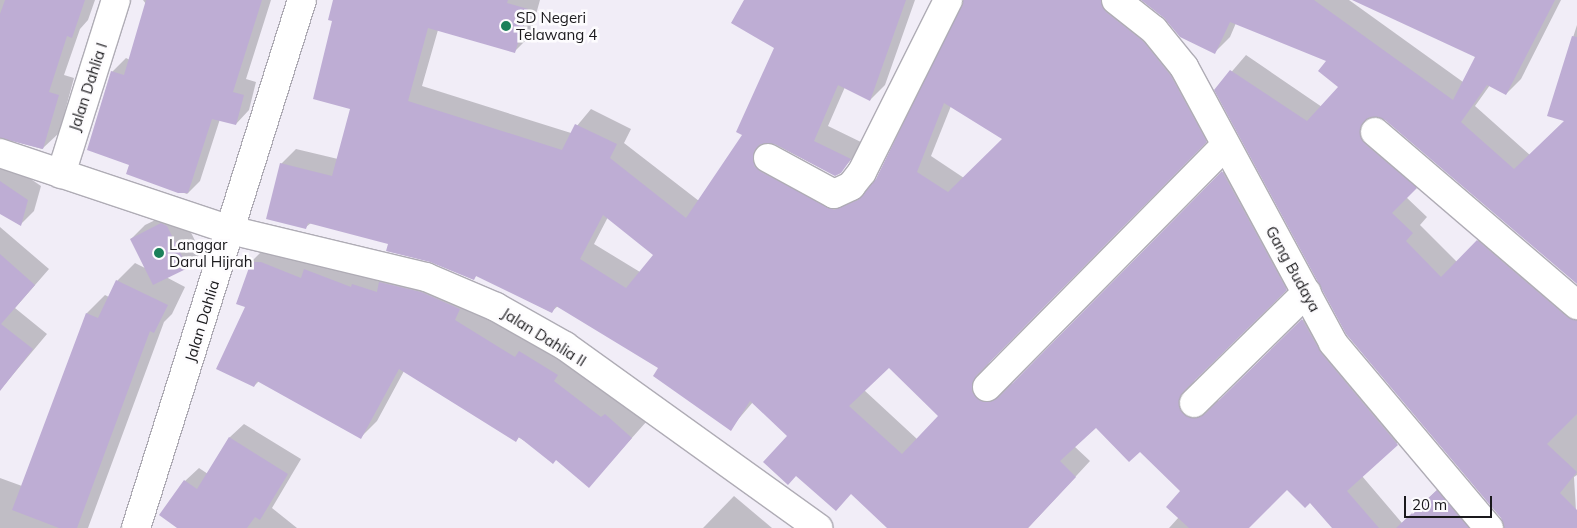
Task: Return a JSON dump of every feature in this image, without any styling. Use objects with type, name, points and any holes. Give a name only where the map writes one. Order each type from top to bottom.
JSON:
[{"type":"street","name":"Jalan Dahlia I","points":[[60,174],[116,0]]},
{"type":"street","name":"Jalan Dahlia","points":[[142,525],[230,230],[302,0]]},
{"type":"street","points":[[768,158],[834,194],[851,186],[862,172],[948,0]]},
{"type":"street","name":"Gang Budaya","points":[[1116,0],[1154,30],[1184,67],[1333,343],[1489,528]]},
{"type":"street","points":[[1375,132],[1577,305]]},
{"type":"street","points":[[987,387],[1225,146]]},
{"type":"street","points":[[0,153],[230,230]]},
{"type":"street","name":"Jalan Dahlia II","points":[[230,230],[426,277],[496,307],[564,346],[818,528]]},
{"type":"street","points":[[1194,403],[1307,292]]},
{"type":"building","points":[[5,0],[85,0],[72,38],[67,36],[49,92],[59,95],[43,149],[0,138],[0,14]]},
{"type":"building","points":[[146,0],[262,0],[233,92],[244,95],[236,125],[212,119],[188,193],[178,193],[126,174],[129,165],[87,150],[111,71],[124,75]]},
{"type":"building","points":[[333,0],[508,0],[507,3],[528,9],[515,53],[428,28],[408,101],[562,150],[575,124],[617,144],[610,158],[686,218],[742,135],[736,132],[774,48],[731,23],[744,0],[906,0],[870,101],[838,85],[814,141],[851,159],[841,173],[835,176],[775,144],[760,144],[754,151],[754,166],[761,172],[834,210],[858,200],[876,179],[963,0],[1101,0],[1106,12],[1143,41],[1171,76],[1207,142],[976,376],[972,392],[984,402],[998,398],[1222,171],[1287,290],[1183,392],[1179,407],[1190,418],[1205,414],[1302,319],[1321,353],[1398,445],[1347,491],[1379,528],[1332,528],[1310,503],[1305,508],[1287,490],[1249,528],[1189,528],[1166,507],[1180,491],[1140,452],[1129,462],[1096,428],[1060,461],[1076,477],[1028,528],[887,528],[851,494],[836,511],[796,476],[788,485],[763,462],[787,436],[750,401],[731,431],[653,376],[658,368],[556,306],[552,313],[476,276],[474,280],[430,262],[386,251],[388,244],[308,223],[306,229],[266,219],[280,163],[332,176],[350,109],[313,99],[332,21],[328,20]],"holes":[[[944,103],[1002,139],[948,192],[917,172]],[[603,215],[653,255],[626,288],[580,259]],[[889,368],[938,416],[902,454],[849,406]]]},
{"type":"building","points":[[1141,0],[1314,0],[1453,100],[1475,57],[1352,0],[1555,0],[1506,95],[1487,85],[1461,122],[1514,169],[1564,121],[1547,116],[1572,36],[1577,37],[1577,284],[1385,120],[1369,117],[1360,130],[1365,144],[1417,188],[1392,213],[1413,233],[1406,241],[1441,277],[1477,240],[1567,317],[1577,320],[1577,414],[1547,444],[1577,472],[1560,493],[1577,510],[1577,528],[1504,528],[1501,518],[1346,334],[1214,90],[1230,70],[1307,121],[1338,87],[1318,71],[1326,61],[1230,22],[1215,54],[1180,37],[1164,18]]},
{"type":"building","points":[[0,181],[28,200],[21,226],[0,214]]},
{"type":"building","name":"Langgar Darul Hijrah","points":[[161,223],[167,226],[188,268],[153,285],[130,239]]},
{"type":"building","points":[[0,254],[35,285],[1,324],[33,349],[0,391]]},
{"type":"building","points":[[251,262],[261,262],[301,278],[304,269],[351,287],[352,284],[377,292],[379,282],[421,292],[460,309],[455,320],[515,357],[519,351],[558,375],[554,381],[601,417],[605,414],[632,438],[589,488],[556,460],[553,464],[519,437],[516,442],[399,369],[361,439],[257,381],[254,387],[216,369],[245,307],[236,304]]},
{"type":"building","points":[[116,280],[168,305],[154,333],[150,331],[77,528],[59,528],[12,510],[86,313],[98,318]]},
{"type":"building","points":[[229,437],[288,474],[260,520],[255,517],[247,528],[177,528],[159,515],[184,480],[197,489]]},
{"type":"building","points":[[1437,490],[1469,528],[1396,528]]},
{"type":"place","name":"SD Negeri Telawang 4","points":[[506,26]]},
{"type":"place","name":"Langgar Darul Hijrah","points":[[159,253]]}]
